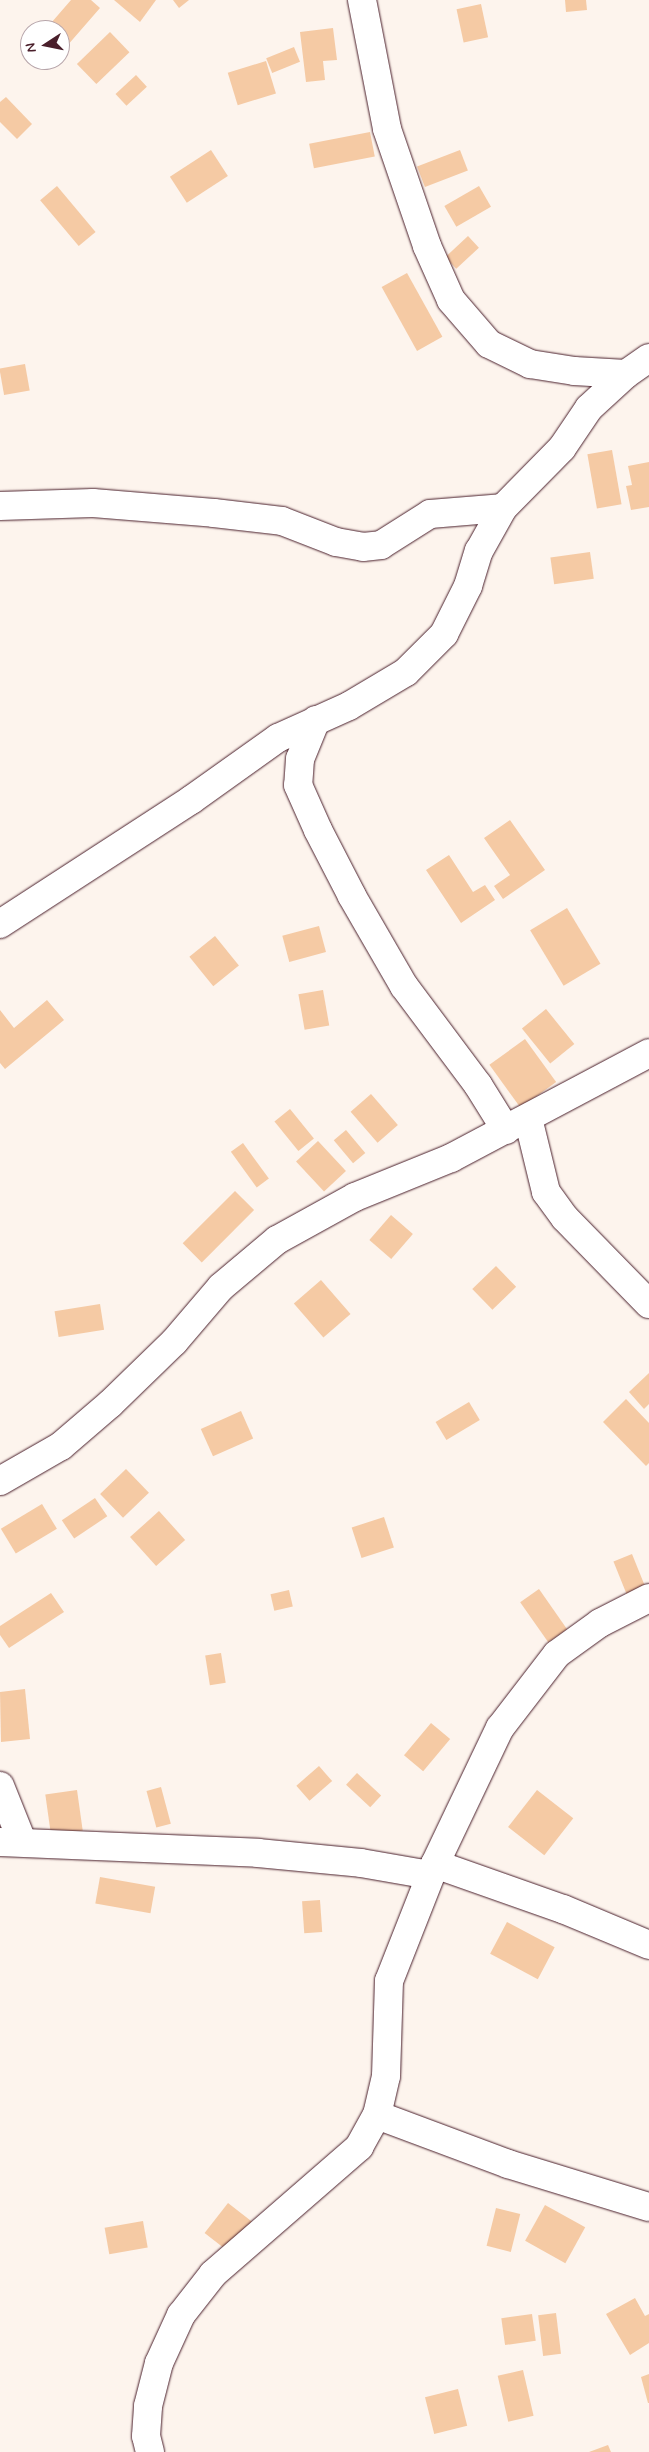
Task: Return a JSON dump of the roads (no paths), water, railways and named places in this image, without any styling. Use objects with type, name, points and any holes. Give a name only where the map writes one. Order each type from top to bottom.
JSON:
[{"type":"street","points":[[362,0],[387,128],[428,246],[451,300],[489,344],[530,364],[574,371],[626,374]]},
{"type":"street","points":[[0,924],[191,800],[278,738],[349,706],[406,672],[444,634],[468,586],[479,551],[503,508],[541,472],[562,448],[589,408],[626,374],[649,358]]},
{"type":"street","points":[[0,506],[93,503],[205,512],[282,521],[336,542],[363,546],[381,545],[405,527],[430,514],[503,508]]},
{"type":"street","points":[[316,720],[300,759],[298,785],[318,830],[352,896],[404,986],[478,1085],[517,1124],[546,1192],[565,1218],[649,1304]]},
{"type":"street","points":[[0,1481],[61,1446],[110,1404],[174,1342],[221,1287],[277,1240],[355,1197],[451,1158],[649,1053]]},
{"type":"street","points":[[150,2452],[146,2436],[148,2406],[159,2363],[181,2315],[213,2274],[358,2147],[377,2115],[386,2076],[389,1981],[432,1870],[500,1728],[557,1654],[600,1623],[649,1598]]},
{"type":"street","points":[[0,1786],[11,1842],[258,1853],[432,1870],[563,1909],[649,1944]]},
{"type":"street","points":[[377,2115],[508,2164],[649,2207]]}]
